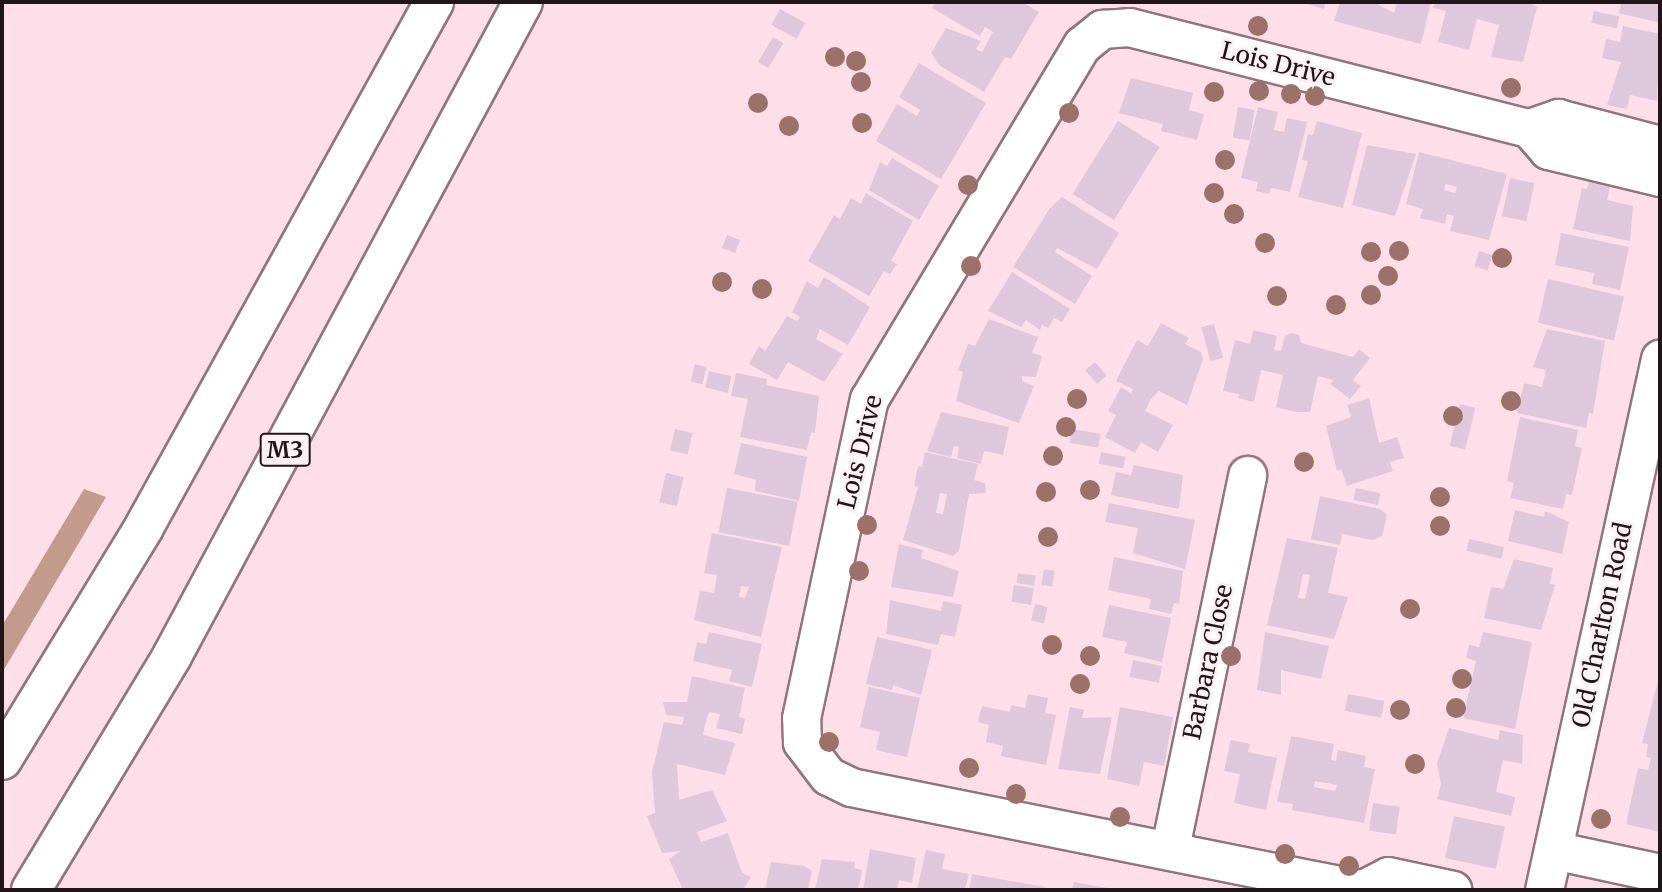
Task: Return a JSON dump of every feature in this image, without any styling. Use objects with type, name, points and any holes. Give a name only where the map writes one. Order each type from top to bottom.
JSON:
[{"type":"highway","points":[[2,760],[144,527],[434,2]]},
{"type":"highway","name":"M3","points":[[31,890],[185,632],[523,2]]},
{"type":"street","name":"Lois Drive","points":[[1453,890],[1388,876],[1364,890],[1170,848],[851,787],[828,776],[813,760],[802,742],[801,718],[869,399],[1082,45],[1102,29],[1129,27],[1529,128],[1558,118],[1660,145]]},
{"type":"street","name":"Lois Drive","points":[[1529,128],[1548,150],[1660,177]]},
{"type":"street","name":"Old Charlton Road","points":[[1545,890],[1660,359]]},
{"type":"street","name":"Barbara Close","points":[[1170,848],[1247,475]]},
{"type":"street","points":[[1553,850],[1660,873]]},
{"type":"shaded area","points":[[84,489],[106,497],[2,673],[2,626]]},
{"type":"building","points":[[936,2],[1022,2],[1039,12],[1011,59],[1005,57],[984,92],[940,66],[931,53],[946,28],[981,41],[976,49],[982,52],[993,32],[985,27],[980,36],[932,8]]},
{"type":"building","points":[[1299,2],[1325,2],[1324,9]]},
{"type":"building","points":[[1340,2],[1373,2],[1394,13],[1397,2],[1431,2],[1421,44],[1334,21]]},
{"type":"building","points":[[1435,2],[1527,2],[1537,7],[1523,62],[1491,57],[1499,25],[1477,19],[1469,50],[1438,42],[1446,11],[1433,8]]},
{"type":"building","points":[[1622,2],[1660,2],[1660,23],[1619,13]]},
{"type":"building","points":[[780,9],[805,23],[797,39],[771,25]]},
{"type":"building","points":[[1594,11],[1619,17],[1617,29],[1591,23]]},
{"type":"building","points":[[1623,26],[1660,34],[1657,101],[1630,95],[1627,109],[1607,105],[1621,62],[1602,58],[1606,39],[1620,42]]},
{"type":"building","points":[[773,37],[783,43],[768,68],[758,62]]},
{"type":"building","points":[[919,63],[986,103],[941,179],[876,141],[897,104],[917,116],[920,110],[899,97]]},
{"type":"building","points":[[1131,78],[1193,93],[1189,110],[1204,114],[1197,140],[1161,131],[1163,124],[1119,113]]},
{"type":"building","points":[[1238,107],[1255,110],[1249,140],[1233,138]]},
{"type":"building","points":[[1258,107],[1278,112],[1274,130],[1284,132],[1287,118],[1307,122],[1290,192],[1271,188],[1269,194],[1256,191],[1258,182],[1241,178]]},
{"type":"building","points":[[1118,121],[1160,147],[1114,220],[1072,194]]},
{"type":"building","points":[[1317,121],[1362,133],[1343,208],[1298,197],[1308,161],[1302,160],[1308,134],[1313,135]]},
{"type":"building","points":[[1367,145],[1416,154],[1395,216],[1352,205]]},
{"type":"building","points":[[1419,152],[1507,174],[1489,240],[1450,231],[1454,216],[1447,214],[1445,224],[1420,218],[1423,209],[1406,204]],"holes":[[[1446,184],[1457,187],[1455,193],[1444,190]]]},
{"type":"building","points":[[892,158],[939,186],[919,220],[869,190],[880,162],[887,166]]},
{"type":"building","points":[[1510,178],[1534,183],[1526,221],[1502,216]]},
{"type":"building","points":[[1589,182],[1610,187],[1607,200],[1633,206],[1630,241],[1573,229],[1582,188],[1587,189]]},
{"type":"building","points":[[866,193],[913,221],[891,261],[897,264],[890,274],[884,271],[869,296],[808,261],[834,215],[840,219],[851,198],[861,204]]},
{"type":"building","points":[[1062,197],[1119,233],[1097,269],[1057,248],[1055,252],[1092,276],[1075,304],[1013,267],[1050,208]]},
{"type":"building","points":[[1561,233],[1629,247],[1620,290],[1592,284],[1594,273],[1555,265]]},
{"type":"building","points":[[727,235],[740,240],[735,253],[722,248]]},
{"type":"building","points":[[1479,251],[1492,255],[1488,270],[1474,266]]},
{"type":"building","points":[[1012,272],[1070,309],[1062,322],[1054,318],[1048,328],[1042,325],[1040,330],[1026,320],[1021,327],[988,311]]},
{"type":"building","points":[[824,277],[870,307],[848,345],[820,329],[816,339],[843,354],[824,382],[788,362],[777,380],[749,364],[759,346],[765,351],[787,316],[797,321],[800,317],[792,312],[807,281],[818,288]]},
{"type":"building","points":[[1548,279],[1624,297],[1614,340],[1538,323]]},
{"type":"building","points":[[989,319],[1038,337],[1032,353],[1042,356],[1036,377],[1022,376],[1022,381],[1034,386],[1019,423],[956,401],[963,372],[958,370],[968,344],[975,346]]},
{"type":"building","points":[[1161,323],[1189,338],[1185,344],[1201,352],[1203,359],[1187,405],[1159,391],[1151,399],[1145,411],[1173,425],[1158,452],[1141,442],[1135,453],[1105,437],[1116,415],[1108,411],[1121,387],[1131,393],[1133,389],[1116,381],[1137,340],[1148,346]]},
{"type":"building","points":[[1214,324],[1223,358],[1211,361],[1201,327]]},
{"type":"building","points":[[1547,329],[1605,341],[1593,414],[1589,413],[1586,428],[1517,413],[1524,383],[1542,387],[1546,370],[1533,367]]},
{"type":"building","points":[[1253,330],[1277,336],[1274,350],[1281,351],[1285,336],[1291,333],[1299,335],[1301,343],[1353,357],[1359,349],[1370,358],[1353,380],[1361,386],[1350,399],[1330,384],[1333,380],[1318,376],[1310,412],[1276,407],[1283,375],[1261,370],[1254,402],[1238,398],[1239,394],[1223,391],[1235,340],[1250,344]]},
{"type":"building","points":[[1095,362],[1107,376],[1097,384],[1085,371]]},
{"type":"building","points":[[695,364],[707,367],[702,384],[691,381]]},
{"type":"building","points":[[709,371],[731,376],[728,393],[705,388]]},
{"type":"building","points":[[736,373],[767,379],[766,385],[819,396],[815,433],[811,432],[807,450],[740,437],[748,399],[731,396]]},
{"type":"building","points":[[1369,398],[1379,443],[1397,437],[1404,458],[1390,462],[1393,471],[1347,486],[1341,469],[1337,471],[1326,426],[1351,417],[1347,405]]},
{"type":"building","points":[[1460,404],[1476,408],[1465,450],[1450,446]]},
{"type":"building","points":[[941,412],[1009,427],[1003,455],[984,451],[981,464],[957,458],[959,447],[954,446],[951,457],[927,451]]},
{"type":"building","points":[[1520,417],[1578,430],[1575,446],[1582,448],[1572,495],[1566,494],[1563,509],[1510,498],[1514,483],[1507,481]]},
{"type":"building","points":[[675,429],[693,433],[688,454],[670,450]]},
{"type":"building","points":[[1072,429],[1101,434],[1098,448],[1070,443]]},
{"type":"building","points":[[741,443],[807,457],[799,501],[755,491],[756,480],[734,474]]},
{"type":"building","points":[[925,452],[978,464],[974,480],[985,483],[986,493],[969,494],[959,551],[953,556],[903,540],[918,487],[914,486],[918,466],[922,467]],"holes":[[[940,493],[947,494],[943,514],[936,513]]]},
{"type":"building","points":[[1101,452],[1126,457],[1123,469],[1099,464]]},
{"type":"building","points":[[1134,465],[1183,475],[1179,509],[1111,495],[1116,472],[1131,475]]},
{"type":"building","points":[[666,473],[684,477],[677,506],[659,502]]},
{"type":"building","points":[[727,488],[798,502],[789,546],[718,532]]},
{"type":"building","points":[[1356,488],[1380,493],[1378,505],[1354,500]]},
{"type":"building","points":[[1320,496],[1380,509],[1387,515],[1382,536],[1373,540],[1342,534],[1340,545],[1311,539]]},
{"type":"building","points":[[1109,503],[1195,520],[1185,569],[1133,553],[1138,528],[1105,522]]},
{"type":"building","points":[[1515,510],[1544,517],[1545,511],[1569,522],[1562,554],[1508,541]]},
{"type":"building","points":[[712,533],[782,547],[761,637],[694,620],[700,591],[714,593],[717,575],[704,573]],"holes":[[[741,586],[749,587],[745,598],[739,597]]]},
{"type":"building","points":[[1287,538],[1338,548],[1328,593],[1348,597],[1334,639],[1267,625]],"holes":[[[1303,574],[1310,575],[1305,599],[1298,598]]]},
{"type":"building","points":[[1469,539],[1504,547],[1501,559],[1466,551]]},
{"type":"building","points":[[899,544],[923,550],[921,558],[959,571],[953,597],[891,587]]},
{"type":"building","points":[[1114,557],[1183,571],[1179,604],[1174,603],[1171,614],[1149,609],[1151,599],[1108,590]]},
{"type":"building","points":[[1514,559],[1553,568],[1550,584],[1555,585],[1541,630],[1484,618],[1491,587],[1503,589]]},
{"type":"building","points":[[1044,569],[1055,571],[1052,587],[1041,585]]},
{"type":"building","points":[[1018,573],[1036,576],[1034,586],[1016,583]]},
{"type":"building","points":[[1014,585],[1034,588],[1031,605],[1011,602]]},
{"type":"building","points":[[890,600],[941,611],[943,601],[962,605],[955,637],[941,634],[938,645],[886,634]]},
{"type":"building","points":[[1035,604],[1048,607],[1044,623],[1031,621]]},
{"type":"building","points":[[1109,605],[1171,618],[1162,662],[1124,653],[1127,642],[1102,637]]},
{"type":"building","points":[[709,632],[762,644],[752,687],[729,681],[732,670],[693,661],[697,642],[706,644]]},
{"type":"building","points":[[1265,632],[1329,646],[1321,679],[1281,670],[1281,695],[1257,690]]},
{"type":"building","points":[[1483,632],[1532,642],[1515,729],[1463,718],[1476,661],[1466,658],[1469,645],[1479,647]]},
{"type":"building","points":[[877,637],[932,650],[921,695],[893,685],[892,690],[866,684]]},
{"type":"building","points":[[1133,660],[1162,666],[1159,683],[1129,677]]},
{"type":"building","points":[[692,676],[745,688],[739,717],[745,719],[742,734],[716,728],[720,714],[709,712],[705,725],[703,735],[735,743],[725,775],[677,764],[679,800],[712,790],[727,821],[697,832],[701,842],[728,833],[742,873],[751,877],[743,890],[683,890],[669,859],[680,851],[662,853],[647,816],[655,813],[652,772],[664,722],[682,725],[684,717],[666,715],[663,702],[687,702]]},
{"type":"building","points":[[1658,681],[1660,832],[1626,824],[1638,768],[1648,770],[1651,758],[1646,757],[1648,744],[1642,743]]},
{"type":"building","points":[[869,687],[920,698],[907,757],[876,750],[880,732],[860,727]]},
{"type":"building","points":[[1028,694],[1048,698],[1045,713],[1056,715],[1046,765],[1001,756],[1003,746],[986,742],[989,725],[978,722],[982,706],[1010,712],[1011,705],[1025,708]]},
{"type":"building","points":[[1348,694],[1384,701],[1381,718],[1345,711]]},
{"type":"building","points":[[1070,707],[1084,710],[1082,718],[1112,717],[1100,774],[1058,769]]},
{"type":"building","points":[[1120,707],[1173,717],[1164,766],[1144,762],[1139,786],[1107,779]]},
{"type":"building","points":[[1449,728],[1498,740],[1500,730],[1523,735],[1522,764],[1503,760],[1496,792],[1515,797],[1511,816],[1437,799],[1441,784],[1437,763]]},
{"type":"building","points":[[1291,736],[1334,744],[1331,760],[1336,761],[1338,750],[1366,756],[1364,767],[1375,769],[1364,823],[1292,810],[1293,804],[1277,802]],"holes":[[[1315,781],[1337,785],[1335,791],[1314,787]]]},
{"type":"building","points":[[1231,740],[1250,744],[1248,752],[1277,758],[1266,810],[1234,803],[1240,774],[1224,771]]},
{"type":"building","points":[[1373,803],[1400,807],[1396,834],[1369,831]]},
{"type":"building","points":[[1454,816],[1505,827],[1496,869],[1445,858]]},
{"type":"building","points":[[870,849],[916,858],[912,883],[899,880],[897,890],[863,890]]},
{"type":"building","points":[[926,850],[945,854],[942,869],[969,874],[965,890],[917,890]]},
{"type":"building","points":[[822,859],[855,862],[854,868],[862,870],[858,890],[815,890]]},
{"type":"building","points":[[771,862],[804,866],[812,871],[808,890],[765,890]]},
{"type":"building","points":[[972,874],[1045,887],[1044,890],[969,890]]},
{"type":"building","points":[[1074,882],[1112,889],[1072,890]]}]
